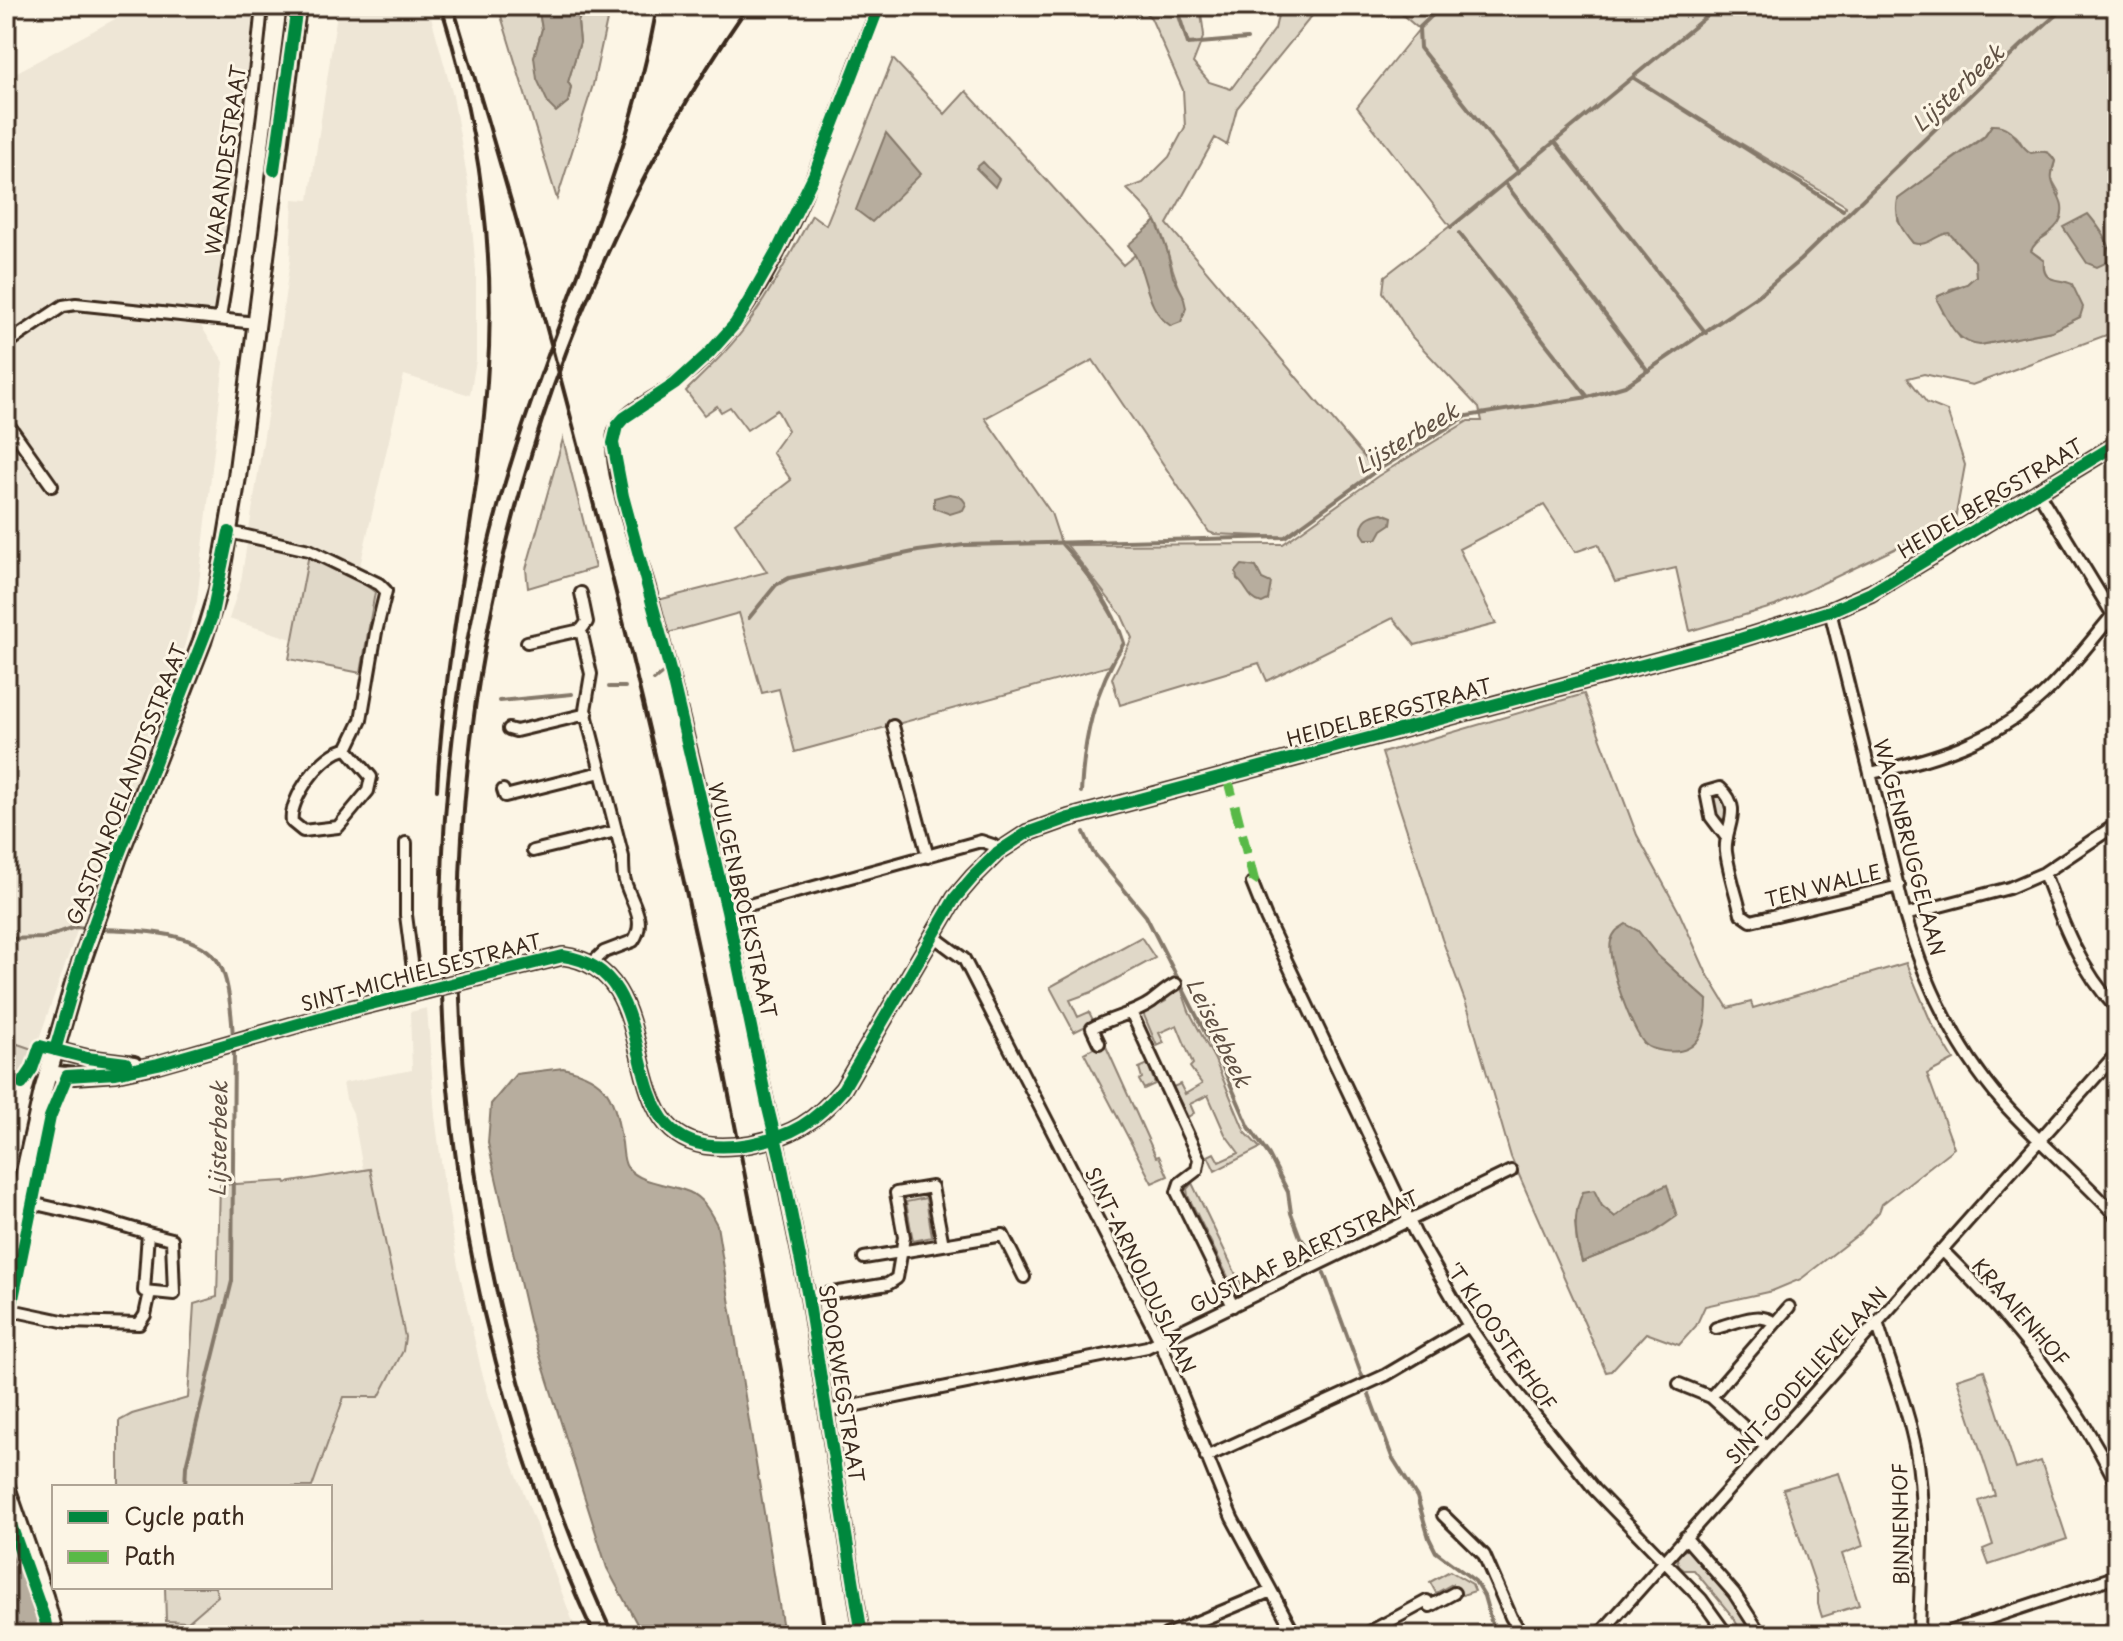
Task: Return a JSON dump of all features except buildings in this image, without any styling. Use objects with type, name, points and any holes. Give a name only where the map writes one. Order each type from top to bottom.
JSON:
[{"type":"main road","name":"GASTON ROELANDTSSTRAAT","points":[[6,1257],[48,1073],[88,941],[211,619],[229,532],[297,6]]},
{"type":"main road","name":"HEIDELBERGSTRAAT","points":[[776,1140],[821,1112],[843,1089],[955,898],[998,852],[1027,833],[1069,818],[1740,639],[1830,611],[1871,593],[2117,444]]},
{"type":"main road","name":"SINT-MICHIELSESTRAAT","points":[[48,1073],[74,1076],[116,1073],[158,1064],[546,958],[582,958],[592,963]]},
{"type":"main road","points":[[592,963],[612,983],[627,1007],[649,1095],[671,1128],[683,1137],[712,1147],[725,1148],[776,1140]]},
{"type":"main road","name":"SINT-MICHIELSESTRAAT","points":[[55,1050],[87,1058],[158,1064]]},
{"type":"street","name":"WARANDESTRAAT","points":[[220,318],[251,119],[262,6]]},
{"type":"street","name":"WULGENBROEKSTRAAT","points":[[776,1140],[727,911],[670,670],[613,455],[614,433],[624,418],[675,384],[709,353],[741,314],[803,199],[879,6]]},
{"type":"street","points":[[6,344],[63,306],[76,304],[256,323]]},
{"type":"street","points":[[6,421],[52,486]]},
{"type":"street","points":[[1871,773],[1921,762],[1963,748],[1994,732],[2043,695],[2115,618],[2038,492]]},
{"type":"street","points":[[229,532],[281,542],[323,555],[379,584],[386,591],[361,720],[347,749]]},
{"type":"street","points":[[527,642],[581,630],[587,622],[581,593]]},
{"type":"street","name":"WAGENBRUGGELAAN","points":[[1830,611],[1905,915],[1931,989],[1955,1035],[1998,1097],[2117,1217]]},
{"type":"street","points":[[581,630],[591,674],[587,714],[623,857],[624,879],[638,913],[639,932],[629,944],[604,952],[592,963]]},
{"type":"street","points":[[509,729],[516,731],[587,714]]},
{"type":"street","points":[[893,726],[928,857]]},
{"type":"street","points":[[347,749],[371,777],[368,791],[338,827],[303,831],[297,828],[291,816],[297,796],[328,757],[338,750],[347,749]]},
{"type":"street","points":[[503,790],[505,796],[601,772]]},
{"type":"street","points":[[1905,915],[2009,888],[2044,873],[2117,824]]},
{"type":"street","points":[[533,851],[616,831]]},
{"type":"street","name":"TEN WALLE","points":[[1727,838],[1726,853],[1741,914],[1751,921],[1899,886]]},
{"type":"street","points":[[727,911],[981,841],[993,845],[998,852]]},
{"type":"street","name":"SINT-MICHIELSESTRAAT","points":[[406,843],[406,915],[416,993]]},
{"type":"street","points":[[2044,873],[2068,938],[2086,970],[2117,1009]]},
{"type":"street","name":"'T KLOOSTERHOF","points":[[1252,883],[1429,1261],[1469,1326],[1503,1375],[1595,1490],[1666,1560],[1701,1599],[1727,1635]]},
{"type":"street","name":"SINT-ARNOLDUSLAAN","points":[[933,936],[964,959],[1160,1341],[1232,1518],[1295,1635]]},
{"type":"street","points":[[1099,1043],[1092,1028],[1131,1012],[1176,984]]},
{"type":"street","points":[[1131,1012],[1199,1159],[1197,1170],[1180,1183],[1177,1192],[1233,1306]]},
{"type":"street","name":"SINT-GODELIEVELAAN","points":[[1599,1635],[2117,1053]]},
{"type":"street","name":"SPOORWEGSTRAAT","points":[[776,1140],[808,1297],[862,1635]]},
{"type":"street","name":"GUSTAAF BAERTSTRAAT","points":[[827,1411],[1147,1347],[1511,1171]]},
{"type":"street","points":[[808,1297],[894,1281],[899,1274],[904,1237],[896,1193],[932,1187],[943,1245]]},
{"type":"street","points":[[17,1208],[101,1219],[172,1239],[174,1294],[144,1291],[148,1233]]},
{"type":"street","points":[[864,1258],[1003,1235],[1024,1277]]},
{"type":"street","name":"KRAAIENHOF","points":[[1942,1250],[1984,1291],[2041,1359],[2081,1419],[2117,1484]]},
{"type":"street","points":[[6,1309],[67,1322],[139,1324],[145,1315],[150,1292]]},
{"type":"street","points":[[1711,1397],[1789,1307]]},
{"type":"street","points":[[1716,1328],[1760,1316],[1774,1323]]},
{"type":"street","name":"BINNENHOF","points":[[1877,1322],[1914,1443],[1918,1466],[1919,1635]]},
{"type":"street","points":[[1206,1457],[1386,1375],[1469,1326]]},
{"type":"street","points":[[1679,1384],[1711,1397],[1766,1447]]},
{"type":"street","points":[[6,1481],[57,1635]]},
{"type":"street","points":[[1443,1515],[1484,1555],[1522,1635]]},
{"type":"street","points":[[1685,1537],[1734,1593],[1761,1635]]},
{"type":"street","points":[[1939,1635],[2117,1576]]},
{"type":"street","points":[[1166,1635],[1271,1591]]},
{"type":"street","points":[[1364,1635],[1427,1601],[1430,1606],[1454,1593]]},
{"type":"shaded area","points":[[139,6],[260,6],[228,241],[215,300],[216,313],[201,326],[224,362],[197,601],[184,647],[130,796],[108,843],[35,1050],[6,1040],[6,78]]},
{"type":"shaded area","points":[[338,6],[428,6],[453,96],[468,182],[476,271],[476,360],[470,395],[404,375],[360,566],[310,547],[292,639],[229,619],[241,581],[277,353],[290,260],[293,199],[309,200]]},
{"type":"shaded area","points":[[498,6],[538,6],[542,29],[534,57],[568,102],[571,87],[568,82],[580,42],[578,22],[583,6],[610,6],[593,85],[557,199]]},
{"type":"shaded area","points":[[538,6],[583,6],[578,22],[580,42],[568,82],[571,87],[568,102],[556,112],[549,105],[537,79],[534,57],[542,29]]},
{"type":"shaded area","points":[[1138,6],[1200,6],[1204,35],[1193,63],[1209,82],[1231,89],[1275,29],[1280,6],[1320,6],[1237,108],[1227,145],[1215,138],[1167,224],[1376,471],[1285,537],[1214,534],[1209,532],[1093,360],[985,418],[1051,513],[1061,543],[1090,580],[1119,628],[1124,643],[1109,666],[795,752],[779,689],[762,693],[739,613],[668,633],[658,600],[767,572],[735,523],[791,480],[772,452],[788,430],[777,410],[747,430],[730,407],[721,412],[717,406],[704,415],[686,391],[749,322],[812,215],[826,225],[893,59],[945,114],[966,91],[1123,265],[1136,254],[1142,272],[1183,295],[1157,223],[1127,189],[1143,183],[1169,157],[1185,127],[1183,90],[1151,18]]},
{"type":"shaded area","points":[[1392,6],[2117,6],[2117,348],[2109,334],[1972,385],[1924,374],[1908,378],[1927,403],[1947,411],[1965,465],[1955,520],[1775,606],[1690,631],[1676,568],[1615,582],[1598,544],[1575,552],[1544,505],[1459,549],[1496,624],[1415,645],[1393,618],[1267,681],[1259,663],[1120,705],[1112,678],[1132,638],[1122,616],[1067,545],[1283,544],[1378,476],[1468,421],[1482,421],[1479,408],[1412,337],[1383,292],[1385,276],[1450,226],[1357,107],[1419,29]],"holes":[[[1682,108],[1846,206],[1846,207],[1843,210]],[[1992,125],[2014,134],[2028,151],[2048,153],[2055,161],[2051,178],[2060,194],[2047,235],[2033,244],[2031,251],[2044,260],[2048,277],[2066,282],[2080,317],[2051,331],[1981,345],[1960,338],[1940,305],[1950,289],[1967,284],[1976,276],[1975,261],[1949,233],[1913,243],[1898,221],[1898,199],[1984,136]]]},
{"type":"shaded area","points":[[1992,125],[2010,131],[2031,153],[2045,152],[2055,161],[2052,178],[2061,202],[2061,218],[2031,251],[2044,261],[2048,276],[2072,284],[2083,307],[2080,317],[2052,331],[1980,345],[1958,335],[1937,300],[1938,296],[1967,284],[1976,276],[1975,261],[1949,233],[1923,244],[1913,243],[1900,223],[1897,206],[1898,199],[1984,137]]},
{"type":"shaded area","points":[[886,133],[921,174],[872,222],[856,210]]},
{"type":"shaded area","points":[[983,162],[999,179],[995,187],[976,168]]},
{"type":"shaded area","points":[[2088,214],[2104,236],[2111,254],[2112,260],[2097,267],[2087,263],[2063,227]]},
{"type":"shaded area","points":[[1156,221],[1186,308],[1181,322],[1171,326],[1155,309],[1140,265],[1128,245]]},
{"type":"shaded area","points":[[563,439],[595,568],[528,588],[526,569]]},
{"type":"shaded area","points":[[949,494],[963,499],[966,504],[963,510],[950,514],[934,508],[934,498]]},
{"type":"shaded area","points":[[1382,513],[1392,517],[1391,524],[1382,530],[1377,539],[1366,539],[1362,533],[1365,521]]},
{"type":"shaded area","points":[[309,554],[354,577],[375,592],[361,673],[289,659]]},
{"type":"shaded area","points":[[1242,565],[1256,567],[1262,579],[1271,583],[1268,600],[1262,603],[1253,599],[1237,579],[1236,572]]},
{"type":"shaded area","points":[[1584,694],[1637,835],[1679,912],[1706,972],[1728,1008],[1751,1002],[1753,1008],[1906,963],[1931,1022],[1954,1060],[1927,1074],[1954,1148],[1882,1204],[1879,1212],[1860,1233],[1801,1279],[1772,1291],[1705,1306],[1696,1326],[1679,1345],[1646,1333],[1611,1371],[1606,1372],[1511,1157],[1469,1012],[1382,753]],"holes":[[[1638,931],[1657,955],[1707,1000],[1645,1045],[1620,990]],[[1657,1188],[1650,1235],[1582,1262],[1575,1222],[1602,1206],[1615,1217]]]},
{"type":"shaded area","points":[[1721,794],[1729,812],[1724,820],[1715,815],[1712,797]]},
{"type":"shaded area","points":[[1626,924],[1638,931],[1657,955],[1707,1000],[1703,1031],[1693,1045],[1676,1051],[1664,1051],[1646,1045],[1640,1038],[1627,1012],[1610,950],[1613,935]]},
{"type":"shaded area","points":[[1141,937],[1155,958],[1092,992],[1070,1000],[1078,1017],[1089,1012],[1094,1022],[1074,1032],[1050,987]]},
{"type":"shaded area","points":[[1181,988],[1245,1132],[1260,1148],[1215,1171],[1208,1156],[1214,1153],[1219,1162],[1239,1153],[1225,1134],[1208,1095],[1190,1104],[1194,1113],[1188,1117],[1173,1087],[1180,1084],[1185,1094],[1202,1084],[1190,1067],[1193,1064],[1177,1025],[1159,1033],[1164,1043],[1157,1046],[1143,1013],[1166,1001],[1165,996]]},
{"type":"shaded area","points":[[427,1008],[435,1116],[444,1184],[481,1369],[496,1420],[578,1635],[187,1635],[188,1622],[218,1596],[216,1589],[332,1589],[332,1485],[313,1485],[344,1397],[369,1169],[363,1170],[353,1113],[343,1083],[412,1070],[410,1012]]},
{"type":"shaded area","points":[[6,1040],[35,1050],[19,1081],[6,1132]]},
{"type":"shaded area","points":[[1104,1042],[1156,1157],[1159,1156],[1168,1176],[1152,1183],[1084,1053]]},
{"type":"shaded area","points":[[1148,1064],[1155,1084],[1144,1089],[1139,1080],[1142,1078],[1139,1068]]},
{"type":"shaded area","points":[[563,1068],[591,1078],[608,1093],[616,1114],[627,1167],[640,1177],[694,1195],[706,1206],[717,1225],[784,1635],[643,1635],[607,1568],[529,1321],[488,1143],[491,1104],[516,1074]]},
{"type":"shaded area","points":[[370,1169],[405,1337],[403,1351],[379,1397],[344,1397],[313,1485],[119,1485],[119,1421],[132,1414],[188,1398],[194,1304],[217,1297],[220,1185],[286,1183]]},
{"type":"shaded area","points":[[1192,1183],[1245,1293],[1238,1297],[1188,1196],[1187,1189]]},
{"type":"shaded area","points":[[1667,1185],[1677,1216],[1650,1235],[1582,1262],[1576,1227],[1577,1209],[1583,1192],[1594,1190],[1602,1206],[1615,1217],[1641,1197]]},
{"type":"shaded area","points":[[926,1198],[932,1237],[913,1241],[906,1202]]},
{"type":"shaded area","points":[[1984,1370],[2016,1469],[2041,1461],[2067,1539],[1989,1565],[1983,1549],[1993,1545],[1979,1501],[1995,1495],[1957,1379]]},
{"type":"shaded area","points":[[1839,1473],[1863,1546],[1842,1554],[1859,1605],[1822,1617],[1818,1592],[1783,1489]]},
{"type":"shaded area","points":[[6,1523],[39,1619],[42,1635],[6,1635]]},
{"type":"shaded area","points":[[1689,1548],[1696,1552],[1741,1608],[1756,1635],[1743,1635],[1733,1617],[1694,1570],[1684,1570],[1679,1566],[1676,1555]]},
{"type":"shaded area","points":[[1450,1571],[1472,1584],[1475,1591],[1459,1596],[1452,1584],[1436,1593],[1430,1582]]},
{"type":"shaded area","points":[[165,1589],[216,1589],[218,1596],[188,1622],[166,1621]]},
{"type":"waterway","points":[[1176,6],[1188,44],[1247,39]]},
{"type":"waterway","points":[[1442,6],[1419,28],[1420,48],[1519,172]]},
{"type":"waterway","points":[[1451,227],[1719,6]]},
{"type":"waterway","name":"Lijsterbeek","points":[[749,618],[776,585],[789,578],[918,551],[964,545],[1285,537],[1376,471],[1467,416],[1588,397],[1625,386],[1759,295],[1800,260],[2066,6]]},
{"type":"waterway","points":[[1634,78],[1843,210]]},
{"type":"waterway","points":[[1555,142],[1706,333]]},
{"type":"waterway","points":[[1505,183],[1648,371]]},
{"type":"waterway","points":[[1459,233],[1588,397]]},
{"type":"waterway","name":"Leiselebeek","points":[[1061,543],[1098,590],[1124,643],[1105,678],[1092,715],[1081,792]]},
{"type":"waterway","name":"Lijsterbeek","points":[[654,680],[664,672]]},
{"type":"waterway","name":"Lijsterbeek","points":[[609,687],[625,687]]},
{"type":"waterway","name":"Lijsterbeek","points":[[499,701],[572,694]]},
{"type":"waterway","name":"Leiselebeek","points":[[1084,832],[1093,852],[1146,916],[1225,1072],[1249,1127],[1269,1155],[1288,1192],[1291,1213],[1300,1237],[1313,1255]]},
{"type":"waterway","name":"Lijsterbeek","points":[[6,939],[44,938],[75,927],[90,928]]},
{"type":"waterway","name":"Lijsterbeek","points":[[99,929],[166,934],[183,938],[211,953],[226,980],[233,1038]]},
{"type":"waterway","name":"Lijsterbeek","points":[[185,1485],[186,1466],[232,1281],[234,1047]]},
{"type":"waterway","name":"Leiselebeek","points":[[1324,1273],[1362,1376]]},
{"type":"waterway","name":"Leiselebeek","points":[[1369,1395],[1392,1457],[1417,1497],[1436,1552],[1475,1581],[1484,1596],[1495,1635]]},
{"type":"railway","points":[[437,790],[446,687],[482,433],[489,334],[487,239],[482,192],[466,98],[441,6]]},
{"type":"railway","points":[[453,6],[513,206],[568,408],[669,814],[754,1223],[825,1635]]},
{"type":"railway","points":[[594,1635],[539,1501],[496,1362],[465,1219],[447,1074],[441,928],[448,782],[468,638],[501,496],[627,132],[657,6]]},
{"type":"railway","points":[[613,1635],[535,1434],[484,1226],[461,1015],[464,802],[495,593],[553,388],[637,191],[748,6]]},
{"type":"marked path","points":[[1227,776],[1254,880],[1252,883]]},
{"type":"cycle path","points":[[274,170],[297,6]]},
{"type":"cycle path","points":[[862,1635],[808,1297],[780,1157],[727,911],[670,670],[623,496],[613,443],[617,426],[624,418],[675,384],[735,324],[777,251],[814,175],[879,6]]},
{"type":"cycle path","points":[[6,1333],[50,1117],[67,1076],[116,1073],[158,1064],[351,1009],[563,956],[599,970],[621,996],[653,1101],[671,1129],[702,1145],[750,1144],[778,1137],[812,1119],[843,1089],[955,898],[998,852],[1027,833],[1069,818],[1740,639],[1830,611],[1871,593],[2117,444]]},
{"type":"cycle path","points":[[55,1050],[81,960],[118,857],[211,619],[229,532]]},
{"type":"cycle path","points":[[22,1084],[32,1069],[40,1046],[87,1058],[126,1063]]},
{"type":"cycle path","points":[[6,1511],[48,1635]]}]
